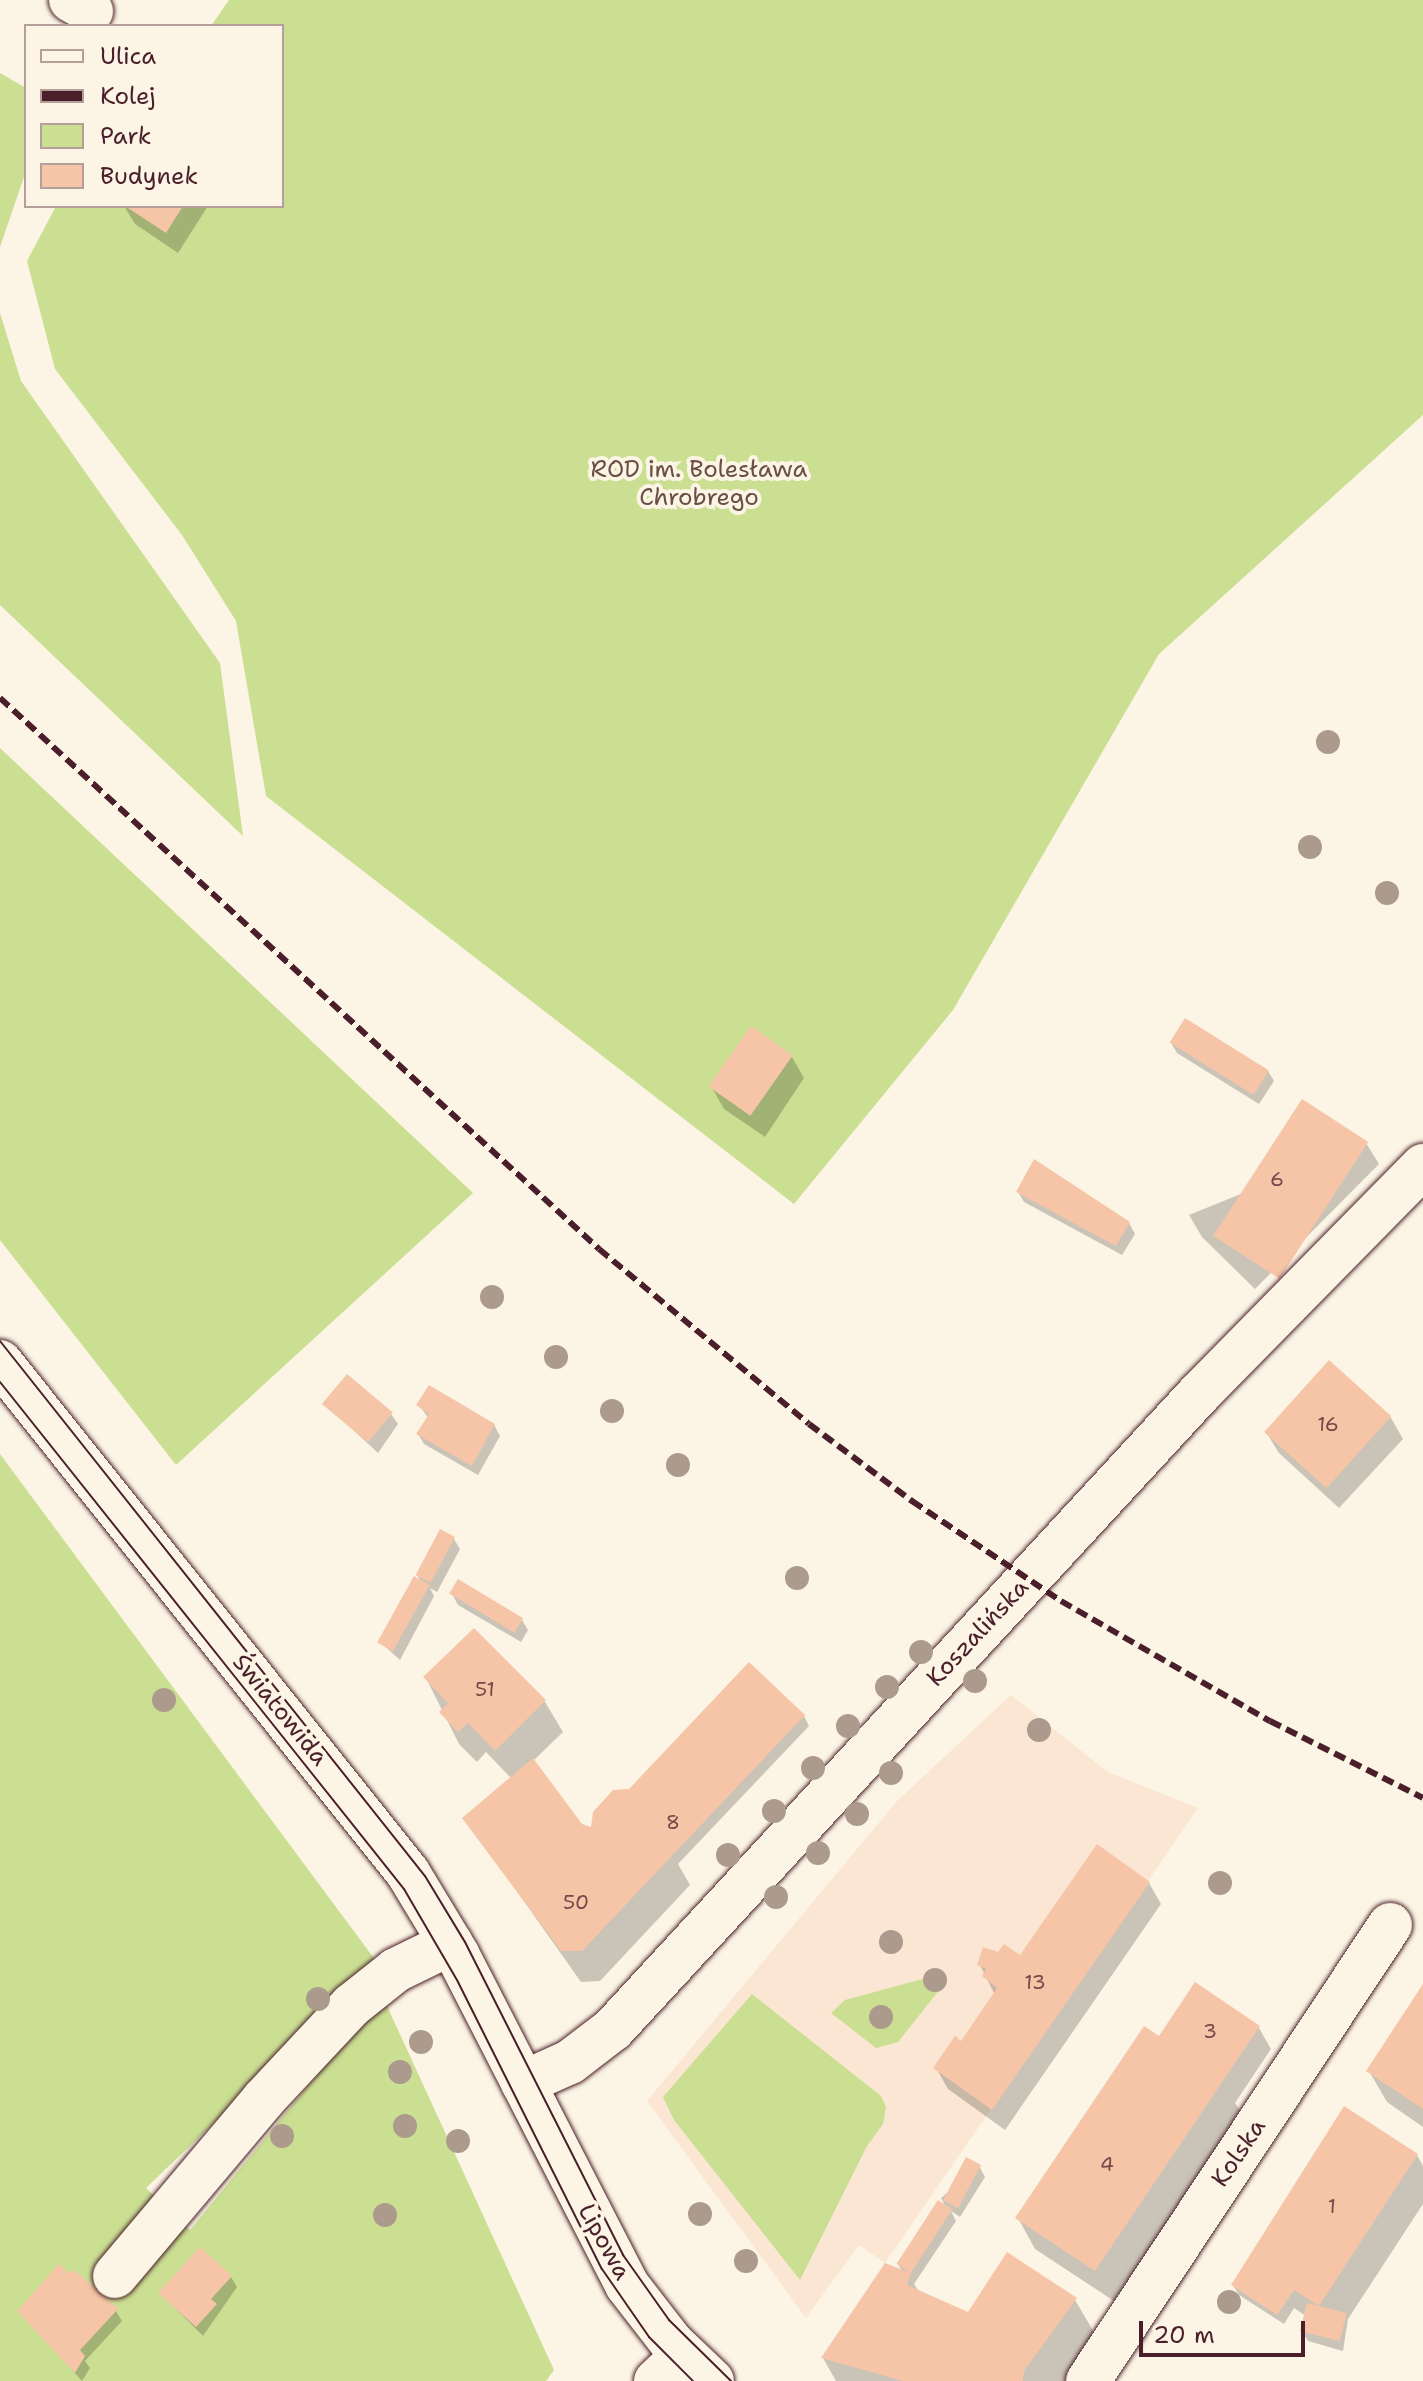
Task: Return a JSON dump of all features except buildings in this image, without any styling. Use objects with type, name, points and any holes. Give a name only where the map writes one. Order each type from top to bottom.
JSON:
[{"type":"street","name":"Koszalińska","points":[[523,2083],[570,2062],[623,2018],[1199,1394],[1423,1166]]},
{"type":"street","name":"Światowida","points":[[0,1362],[366,1816],[451,1943],[523,2083]]},
{"type":"street","name":"Kolska","points":[[1088,2381],[1390,1925]]},
{"type":"street","points":[[115,2276],[263,2100],[352,2005],[396,1970],[451,1943]]},
{"type":"street","name":"Lipowa","points":[[523,2083],[617,2269],[684,2372]]},
{"type":"shaded area","points":[[1011,1695],[1108,1772],[1198,1808],[885,2263],[859,2245],[806,2318],[647,2101],[897,1801]]},
{"type":"green space","name":"ROD im. Bolesława Chrobrego","points":[[229,0],[1423,0],[1423,415],[1159,654],[953,1010],[794,1204],[266,796],[236,621],[182,535],[55,369],[27,261],[55,208],[284,208],[284,24],[212,24]]},
{"type":"green space","points":[[0,73],[24,87],[24,177],[0,247]]},
{"type":"green space","points":[[0,313],[21,381],[220,663],[243,836],[0,605]]},
{"type":"green space","points":[[0,748],[473,1193],[176,1465],[0,1240]]},
{"type":"green space","points":[[0,1454],[379,1965],[146,2188],[190,2230],[382,1995],[554,2370],[546,2381],[0,2381]]},
{"type":"green space","points":[[941,1974],[944,1984],[898,2042],[876,2048],[831,2013],[845,2000]]},
{"type":"green space","points":[[752,1994],[881,2096],[886,2107],[883,2124],[867,2146],[800,2280],[674,2120],[663,2097]]},
{"type":"tram line","points":[[0,1341],[425,1876],[465,1942],[623,2255],[669,2320],[731,2381]]},
{"type":"tram line","points":[[0,1382],[404,1889],[457,1980],[602,2269],[649,2337],[693,2381]]},
{"type":"railway","points":[[0,698],[599,1249],[809,1424],[912,1501],[1061,1601],[1270,1721],[1423,1798]]}]
